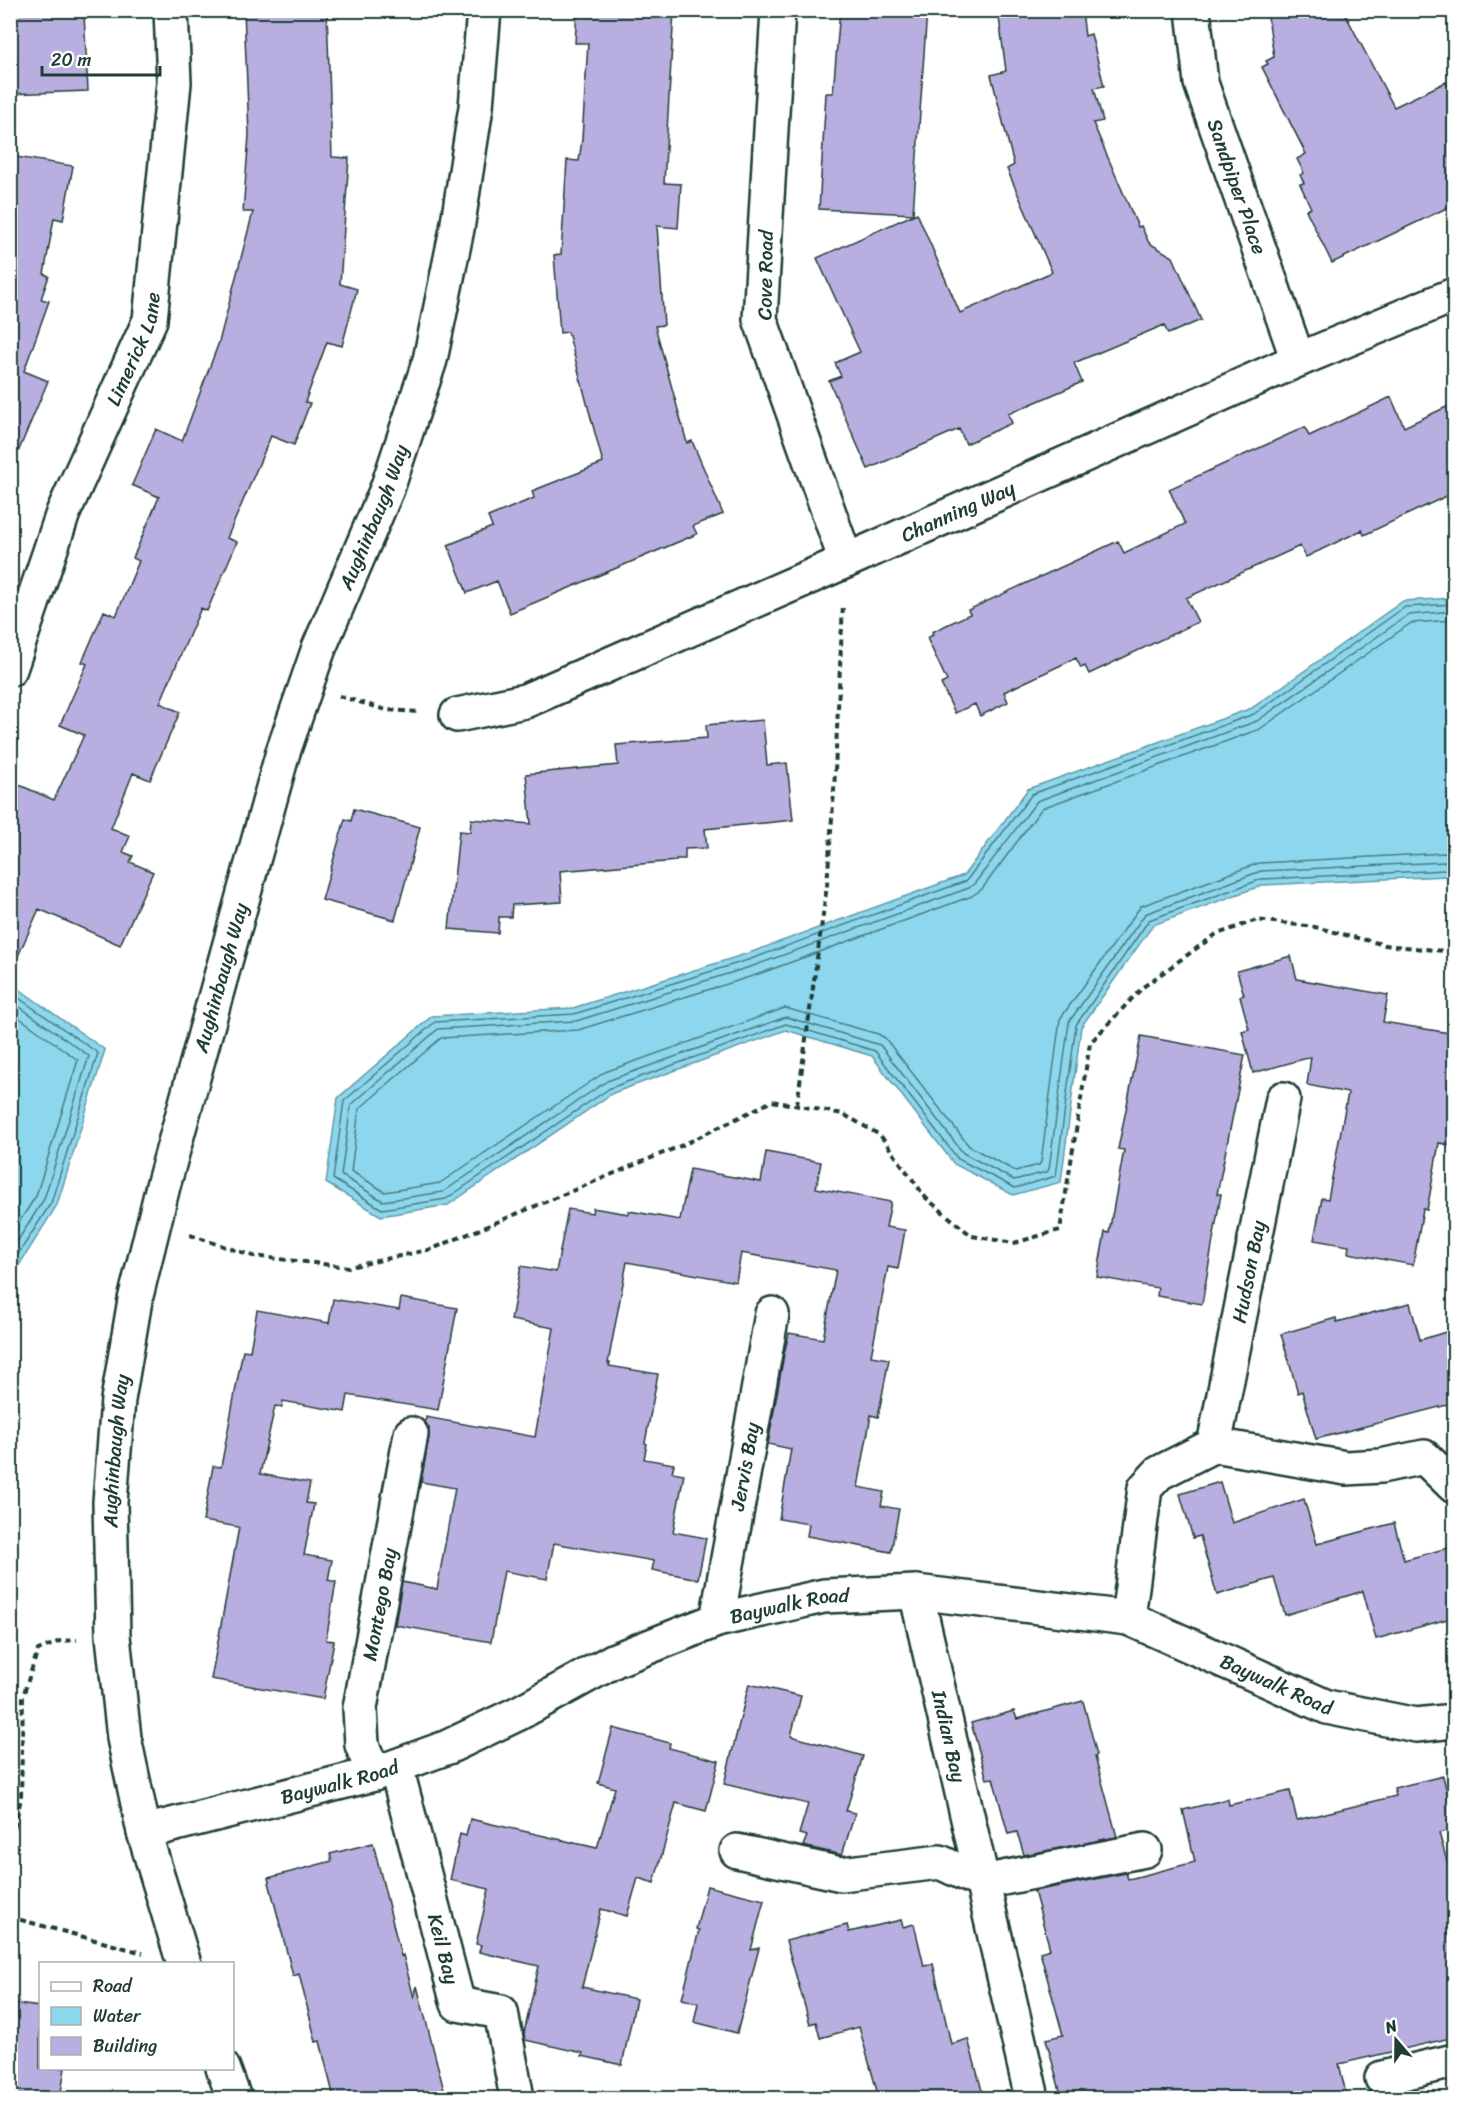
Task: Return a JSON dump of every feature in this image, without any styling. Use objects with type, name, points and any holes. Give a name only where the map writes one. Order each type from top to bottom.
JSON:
[{"type":"street","name":"Limerick Lane","points":[[10,669],[63,513],[150,320],[174,83],[171,10]]},
{"type":"street","name":"Aughinbaugh Way","points":[[183,1962],[144,1832],[124,1738],[113,1636],[110,1502],[118,1400],[135,1300],[154,1222],[283,752],[319,648],[387,489],[430,360],[459,218],[476,107],[484,10]]},
{"type":"street","name":"Cove Road","points":[[778,10],[760,319],[846,561]]},
{"type":"street","name":"Sandpiper Place","points":[[1192,10],[1201,83],[1298,360]]},
{"type":"street","name":"Channing Way","points":[[457,715],[525,700],[846,561],[1298,360],[1455,295]]},
{"type":"street","name":"Hudson Bay","points":[[1214,1445],[1282,1099]]},
{"type":"street","name":"Jervis Bay","points":[[717,1620],[772,1314]]},
{"type":"street","name":"Montego Bay","points":[[385,1771],[362,1744],[360,1708],[411,1434]]},
{"type":"street","points":[[1128,1618],[1145,1488],[1159,1473],[1214,1445],[1346,1468],[1381,1466],[1424,1457],[1455,1486]]},
{"type":"street","name":"Baywalk Road","points":[[144,1832],[385,1771],[448,1748],[519,1713],[615,1660],[717,1620],[825,1596],[915,1592],[1128,1618],[1328,1707],[1416,1725],[1455,1721]]},
{"type":"street","name":"Indian Bay","points":[[915,1592],[1032,2098]]},
{"type":"street","name":"Keil Bay","points":[[385,1771],[458,2004],[501,2012],[517,2098]]},
{"type":"street","points":[[737,1851],[840,1874],[940,1862],[983,1882],[1145,1850]]},
{"type":"street","points":[[1382,2078],[1455,2061]]},
{"type":"street","points":[[224,2070],[234,2098]]},
{"type":"path","points":[[797,1105],[827,885],[846,561]]},
{"type":"path","points":[[305,686],[386,710],[457,715]]},
{"type":"path","points":[[154,1222],[253,1256],[349,1267],[432,1249],[685,1143],[772,1101],[843,1114],[880,1135],[926,1198],[972,1236],[1014,1243],[1060,1230],[1090,1043],[1143,987],[1215,935],[1257,920],[1315,927],[1386,945],[1455,952]]},
{"type":"path","points":[[10,1848],[21,1798],[23,1696],[38,1650],[60,1641],[113,1636]]},
{"type":"path","points":[[10,1917],[148,1954]]},
{"type":"water","points":[[1454,598],[1454,878],[1446,876],[1263,885],[1153,925],[1081,1027],[1061,1182],[1013,1195],[954,1164],[872,1056],[786,1030],[613,1093],[448,1205],[381,1216],[326,1183],[338,1098],[432,1016],[573,1008],[749,953],[964,875],[1028,789],[1252,708],[1403,601]]},
{"type":"water","points":[[11,986],[16,987],[105,1050],[57,1205],[11,1278]]},
{"type":"building","points":[[10,10],[64,10],[64,15],[84,14],[88,91],[10,94]]},
{"type":"building","points":[[244,10],[327,10],[332,157],[349,158],[340,284],[357,289],[342,346],[327,342],[305,402],[310,403],[294,445],[271,436],[227,538],[237,542],[207,611],[201,608],[160,703],[180,712],[150,780],[133,773],[111,828],[130,836],[123,852],[133,856],[130,862],[153,872],[120,945],[39,909],[10,974],[10,781],[54,800],[84,735],[60,725],[87,664],[82,662],[104,611],[116,616],[139,561],[133,558],[159,497],[132,485],[156,429],[182,441],[219,342],[253,212],[243,212],[249,135]]},
{"type":"building","points":[[577,10],[674,10],[664,183],[681,184],[678,228],[657,226],[664,325],[655,326],[687,443],[692,441],[723,514],[693,526],[697,534],[510,613],[497,581],[467,593],[448,545],[492,527],[488,517],[534,498],[532,491],[603,463],[568,332],[560,333],[554,255],[561,254],[567,160],[579,161],[582,139],[588,43],[575,43]]},
{"type":"building","points":[[840,10],[927,10],[913,214],[819,209],[826,93],[833,93]]},
{"type":"building","points":[[998,10],[1082,10],[1085,36],[1091,34],[1104,86],[1094,88],[1103,121],[1093,123],[1138,227],[1141,226],[1149,243],[1173,257],[1201,320],[1168,334],[1164,325],[1074,363],[1082,382],[1008,414],[1012,423],[966,444],[959,429],[868,469],[829,381],[841,376],[835,363],[860,352],[817,258],[917,213],[960,313],[1052,272],[1007,169],[1014,165],[991,75],[1006,71]]},
{"type":"building","points":[[1267,10],[1343,10],[1394,107],[1446,82],[1455,99],[1455,204],[1332,263],[1306,210],[1311,208],[1300,184],[1304,183],[1300,175],[1304,173],[1297,159],[1306,154],[1262,67],[1268,64],[1266,61],[1274,57]]},
{"type":"building","points":[[10,156],[73,166],[63,220],[54,218],[44,274],[49,276],[41,299],[49,301],[24,371],[48,381],[11,469]]},
{"type":"building","points":[[1391,397],[1404,427],[1455,403],[1455,492],[1364,535],[1362,530],[1306,557],[1300,546],[1186,598],[1198,622],[1089,674],[1085,666],[1081,668],[1076,658],[1004,692],[1008,702],[980,716],[975,704],[955,713],[941,684],[947,681],[927,638],[933,635],[932,632],[970,614],[968,610],[1118,541],[1124,553],[1185,524],[1169,489],[1305,427],[1309,436]]},
{"type":"building","points":[[763,720],[767,765],[787,763],[793,820],[705,829],[707,848],[685,849],[685,859],[676,859],[676,861],[560,871],[562,902],[512,905],[511,917],[499,917],[498,933],[449,929],[459,831],[470,832],[471,819],[531,824],[526,774],[618,765],[616,745],[707,738],[706,725]]},
{"type":"building","points":[[354,809],[420,827],[395,920],[322,900],[345,819],[351,821]]},
{"type":"building","points":[[1291,956],[1297,979],[1388,995],[1383,1022],[1455,1034],[1455,1146],[1439,1143],[1427,1210],[1423,1209],[1413,1265],[1348,1253],[1349,1246],[1314,1240],[1322,1198],[1328,1199],[1348,1093],[1307,1085],[1311,1057],[1253,1073],[1242,1031],[1249,1029],[1240,996],[1244,995],[1237,971]]},
{"type":"building","points":[[1141,1036],[1245,1055],[1217,1194],[1221,1194],[1202,1304],[1157,1296],[1158,1288],[1097,1277],[1105,1232],[1109,1233],[1124,1150],[1118,1149]]},
{"type":"building","points":[[766,1152],[821,1162],[816,1188],[891,1202],[886,1227],[905,1230],[898,1269],[888,1267],[871,1356],[889,1359],[878,1417],[871,1415],[858,1487],[884,1492],[881,1506],[899,1509],[891,1552],[807,1536],[809,1524],[779,1519],[791,1449],[768,1444],[784,1354],[789,1333],[823,1339],[836,1270],[741,1253],[736,1282],[627,1262],[608,1363],[610,1363],[609,1366],[658,1374],[644,1459],[674,1464],[672,1472],[684,1474],[673,1532],[706,1538],[698,1579],[652,1570],[654,1561],[554,1543],[547,1579],[504,1571],[491,1642],[395,1625],[402,1582],[437,1589],[455,1488],[421,1482],[429,1437],[426,1417],[535,1437],[554,1328],[511,1320],[521,1266],[556,1272],[568,1209],[592,1213],[593,1208],[629,1214],[629,1211],[680,1220],[690,1169],[761,1182]]},
{"type":"building","points":[[401,1298],[457,1308],[438,1410],[348,1395],[345,1412],[283,1401],[282,1407],[275,1406],[260,1474],[310,1483],[306,1503],[314,1504],[304,1555],[332,1560],[328,1580],[336,1582],[326,1640],[334,1641],[323,1699],[211,1679],[239,1527],[203,1521],[213,1466],[221,1467],[243,1350],[250,1351],[257,1310],[329,1323],[333,1299],[399,1310]]},
{"type":"building","points":[[1410,1303],[1420,1340],[1455,1329],[1455,1403],[1316,1439],[1302,1391],[1298,1393],[1281,1334],[1336,1318],[1337,1322]]},
{"type":"building","points":[[1220,1482],[1232,1523],[1304,1499],[1317,1544],[1394,1523],[1404,1560],[1455,1546],[1455,1617],[1376,1639],[1363,1591],[1285,1615],[1274,1578],[1217,1595],[1200,1536],[1193,1538],[1180,1494]]},
{"type":"building","points":[[749,1684],[801,1696],[791,1736],[863,1756],[846,1811],[855,1813],[842,1855],[803,1846],[807,1836],[799,1834],[808,1804],[724,1784]]},
{"type":"building","points":[[1083,1701],[1117,1837],[1024,1855],[1017,1832],[1008,1834],[993,1778],[987,1779],[971,1723],[1014,1711],[1017,1719]]},
{"type":"building","points":[[613,1728],[670,1743],[669,1748],[719,1761],[706,1811],[676,1803],[654,1883],[638,1878],[627,1916],[601,1909],[582,1987],[636,1999],[622,2065],[582,2056],[583,2053],[525,2040],[524,2033],[539,1966],[479,1952],[481,1945],[476,1944],[489,1889],[450,1880],[460,1834],[466,1836],[470,1819],[597,1848],[615,1788],[598,1783]]},
{"type":"building","points":[[1443,1776],[1455,1823],[1455,1829],[1439,1833],[1455,1889],[1455,2037],[1339,2064],[1347,2098],[1062,2098],[1046,2039],[1063,2035],[1040,1952],[1050,1949],[1034,1891],[1126,1873],[1128,1879],[1195,1862],[1183,1810],[1228,1799],[1229,1805],[1290,1791],[1297,1820],[1396,1796],[1394,1788]]},
{"type":"building","points":[[373,1843],[401,1956],[403,1955],[414,1998],[417,1986],[446,2098],[334,2098],[320,2041],[316,2042],[299,1974],[293,1976],[268,1878],[332,1861],[330,1854]]},
{"type":"building","points":[[707,1886],[764,1900],[751,1950],[759,1948],[737,2033],[694,2022],[698,2003],[682,1999]]},
{"type":"building","points":[[901,1920],[903,1927],[914,1924],[924,1966],[933,1964],[951,2044],[968,2039],[984,2098],[879,2098],[859,2027],[820,2038],[816,2022],[810,2024],[786,1941],[847,1925],[849,1932]]},
{"type":"building","points":[[10,2003],[39,2007],[39,2070],[65,2070],[60,2098],[10,2098]]}]
